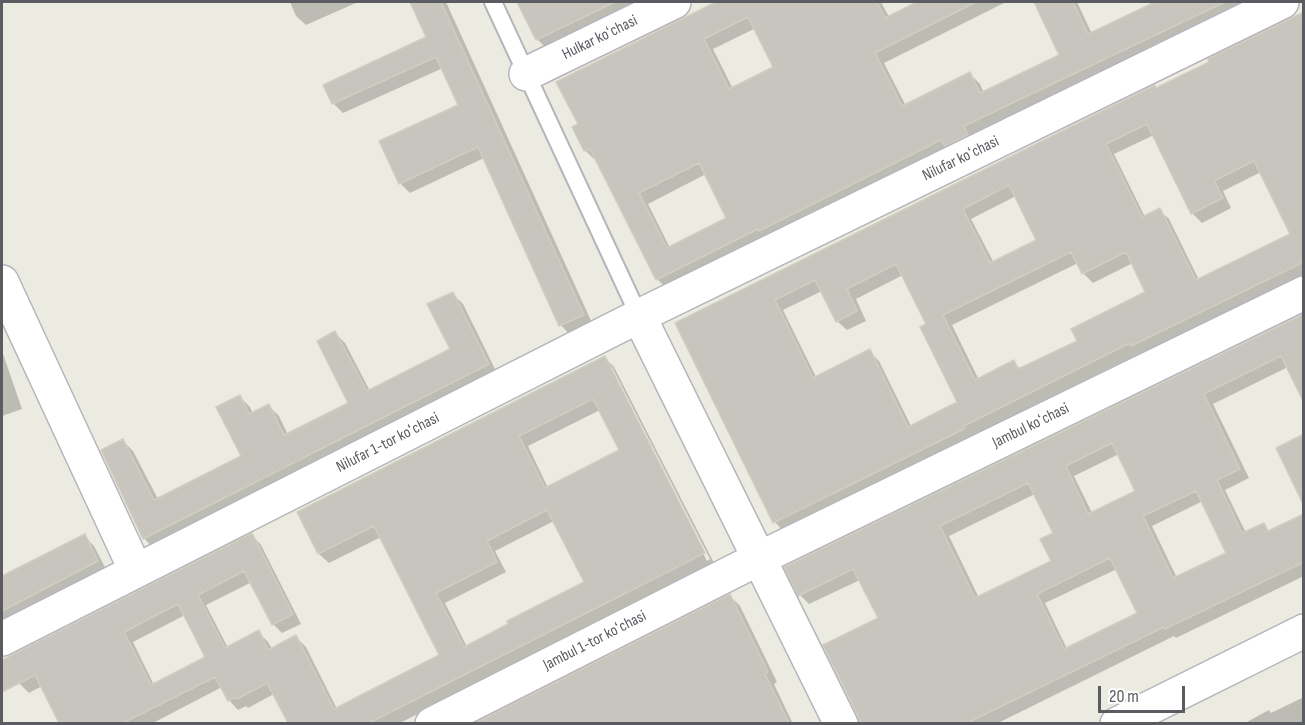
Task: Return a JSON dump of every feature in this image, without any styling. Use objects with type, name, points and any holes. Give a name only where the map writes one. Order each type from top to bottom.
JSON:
[{"type":"street","name":"Hulkar koʻchasi","points":[[526,74],[674,2]]},
{"type":"street","name":"Nilufar koʻchasi","points":[[639,316],[1282,2]]},
{"type":"street","points":[[2,282],[136,571]]},
{"type":"street","name":"Jambul koʻchasi","points":[[758,559],[1304,293]]},
{"type":"street","points":[[639,316],[841,723]]},
{"type":"street","name":"Nilufar 1-tor koʻchasi","points":[[2,639],[639,316]]},
{"type":"street","name":"Jambul 1-tor koʻchasi","points":[[432,723],[758,559]]},
{"type":"street","points":[[1117,723],[1304,631]]},
{"type":"lane","points":[[493,2],[639,316]]},
{"type":"building","points":[[410,2],[441,2],[584,315],[559,326],[478,147],[399,184],[379,141],[458,105],[436,57],[332,104],[323,85],[426,37]]},
{"type":"building","points":[[517,2],[615,2],[536,40]]},
{"type":"building","points":[[716,2],[877,2],[885,18],[917,2],[976,2],[875,53],[902,106],[970,72],[980,93],[1059,55],[1034,2],[1073,2],[1088,34],[1155,2],[1225,2],[964,126],[968,135],[945,146],[941,140],[656,280],[590,149],[584,151],[572,127],[578,124],[556,82]],"holes":[[[748,17],[773,67],[729,89],[704,39]],[[699,163],[726,218],[667,248],[639,193]]]},
{"type":"building","points":[[1304,12],[1304,262],[1131,346],[1130,343],[964,426],[964,429],[773,523],[675,323],[1155,85],[1156,88],[1209,62],[1208,59]],"holes":[[[1147,124],[1191,214],[1223,198],[1214,181],[1254,161],[1290,234],[1196,280],[1160,208],[1142,217],[1106,144]],[[1009,185],[1036,240],[990,263],[963,209]],[[1071,252],[1082,274],[1126,252],[1145,292],[1071,329],[1077,341],[1018,369],[1014,360],[975,380],[943,315]],[[896,264],[926,324],[920,327],[957,402],[908,427],[870,349],[813,378],[775,300],[815,280],[836,322],[857,311],[847,289]]]},
{"type":"building","points":[[453,292],[489,364],[143,539],[101,450],[123,439],[154,500],[241,456],[216,407],[240,395],[249,414],[269,404],[284,435],[348,403],[317,341],[335,331],[367,391],[450,349],[427,304]]},
{"type":"building","points":[[1304,314],[1304,403],[1281,356],[1204,394],[1240,469],[1217,480],[1242,533],[1264,523],[1268,531],[1304,514],[1304,562],[967,723],[859,723],[858,716],[823,645],[878,618],[853,569],[798,596],[784,567]],"holes":[[[1112,443],[1135,491],[1088,514],[1066,466]],[[1028,483],[1053,533],[1040,539],[1051,561],[975,598],[940,526]],[[1196,491],[1226,553],[1173,578],[1143,516]],[[1110,558],[1137,613],[1064,649],[1037,594]]]},
{"type":"building","points":[[605,356],[705,553],[369,723],[288,723],[267,683],[237,699],[236,697],[228,701],[215,677],[123,723],[59,723],[35,675],[2,692],[2,660],[252,533],[293,614],[272,625],[244,571],[198,595],[225,648],[259,630],[268,650],[296,635],[334,709],[439,655],[374,526],[318,554],[297,512]],"holes":[[[593,399],[619,450],[545,488],[519,436]],[[547,510],[584,582],[507,621],[508,624],[464,647],[436,593],[497,562],[487,541]],[[178,604],[205,657],[151,685],[124,632]]]},
{"type":"building","points":[[1304,434],[1304,506],[1276,448]]},
{"type":"building","points":[[85,534],[98,561],[2,611],[2,576]]},
{"type":"building","points":[[730,594],[768,672],[765,674],[789,723],[475,723]]}]
